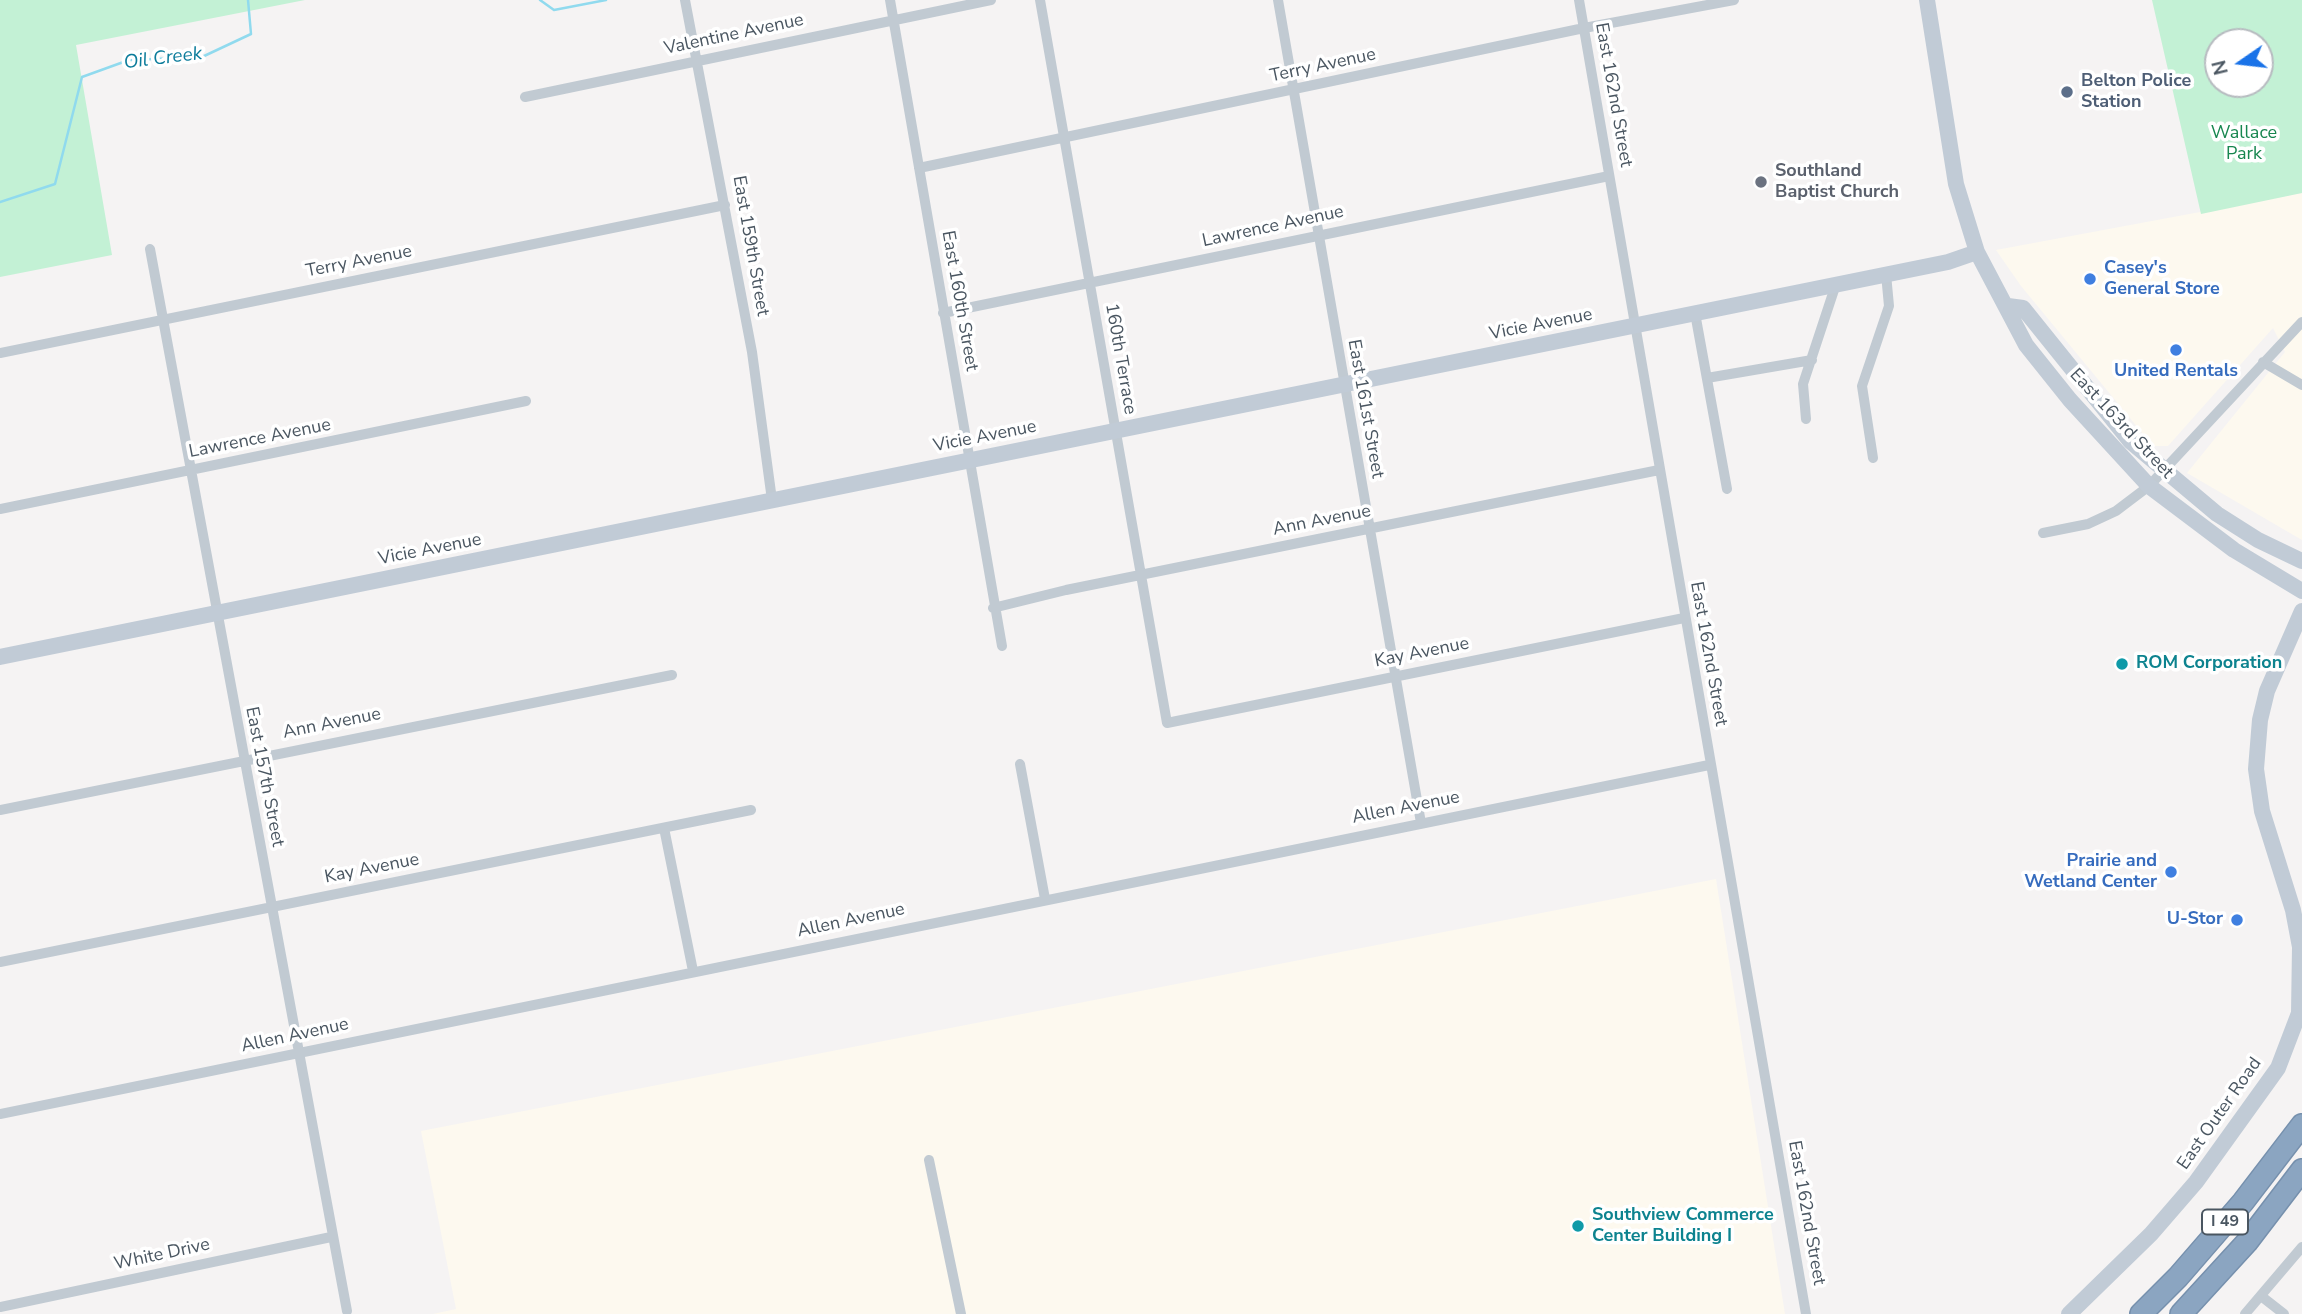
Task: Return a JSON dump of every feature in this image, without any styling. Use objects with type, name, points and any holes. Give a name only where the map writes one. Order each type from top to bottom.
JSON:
[{"type":"highway","name":"I 49","points":[[2141,1314],[2243,1202],[2302,1125]]},
{"type":"highway","name":"I 49","points":[[2181,1314],[2247,1242],[2302,1170]]},
{"type":"street","name":"East 159th Street","points":[[685,0],[752,352],[772,500]]},
{"type":"street","name":"East 160th Street","points":[[890,0],[993,608],[1002,646]]},
{"type":"street","name":"Valentine Avenue","points":[[525,97],[991,0]]},
{"type":"street","name":"160th Terrace","points":[[1040,0],[1139,576],[1167,723]]},
{"type":"street","name":"East 161st Street","points":[[1278,0],[1420,823]]},
{"type":"street","name":"East 162nd Street","points":[[1579,0],[1709,765],[1806,1314]]},
{"type":"street","name":"Terry Avenue","points":[[919,169],[1584,28],[1734,0]]},
{"type":"street","name":"East 163rd Street","points":[[1927,0],[1955,184],[1977,252],[2008,306],[2008,314],[2026,345],[2070,400],[2149,486],[2234,550],[2302,591]]},
{"type":"street","name":"Lawrence Avenue","points":[[943,313],[1609,176]]},
{"type":"street","name":"Terry Avenue","points":[[0,353],[724,205]]},
{"type":"street","name":"East 157th Street","points":[[149,249],[331,1237],[347,1311]]},
{"type":"street","name":"Vicie Avenue","points":[[0,657],[1948,262],[1977,252]]},
{"type":"street","points":[[1873,458],[1862,386],[1889,306],[1886,274]]},
{"type":"street","points":[[1806,419],[1804,384],[1836,284]]},
{"type":"street","name":"East 163rd Street","points":[[2008,306],[2023,308],[2130,440],[2217,514],[2258,540],[2302,561]]},
{"type":"street","points":[[1695,313],[1727,489]]},
{"type":"street","points":[[2043,533],[2088,524],[2107,515],[2149,486],[2302,322]]},
{"type":"street","points":[[1707,379],[1812,360]]},
{"type":"street","points":[[2263,362],[2302,385]]},
{"type":"street","name":"Lawrence Avenue","points":[[0,509],[526,401]]},
{"type":"street","name":"Ann Avenue","points":[[993,608],[1659,470]]},
{"type":"street","name":"East Outer Road","points":[[2069,1314],[2151,1234],[2196,1182],[2278,1068],[2299,1013],[2300,958],[2295,922],[2262,811],[2256,769],[2260,720],[2267,691],[2302,611]]},
{"type":"street","name":"Kay Avenue","points":[[1167,723],[1684,618]]},
{"type":"street","name":"Ann Avenue","points":[[0,810],[672,675]]},
{"type":"street","points":[[1020,764],[1045,899]]},
{"type":"street","name":"Allen Avenue","points":[[0,1114],[1709,765]]},
{"type":"street","name":"Kay Avenue","points":[[0,962],[751,810]]},
{"type":"street","points":[[664,828],[693,971]]},
{"type":"street","points":[[929,1160],[961,1314]]},
{"type":"street","name":"White Drive","points":[[0,1307],[331,1237]]},
{"type":"street","points":[[2245,1314],[2302,1247]]},
{"type":"street","points":[[2261,1296],[2284,1314]]},
{"type":"shaded area","points":[[2302,193],[2302,540],[2187,473],[2285,352],[2273,328],[2168,446],[2153,446],[2021,286],[1996,250]]},
{"type":"shaded area","points":[[1716,879],[1785,1314],[433,1314],[456,1309],[421,1131]]},
{"type":"green space","points":[[0,0],[305,0],[76,45],[112,255],[0,277]]},
{"type":"green space","name":"Wallace Park","points":[[2152,0],[2302,0],[2302,193],[2201,214]]},
{"type":"waterway","name":"Oil Creek","points":[[0,202],[55,184],[82,77],[129,60],[202,57],[251,34],[248,0]]},
{"type":"waterway","name":"Oil Creek","points":[[540,0],[554,10],[606,0]]},
{"type":"place","name":"Belton Police Station","points":[[2067,92]]},
{"type":"place","name":"Southland Baptist Church","points":[[1761,182]]},
{"type":"place","name":"Casey's General Store","points":[[2090,279]]},
{"type":"place","name":"United Rentals","points":[[2176,350]]},
{"type":"place","name":"ROM Corporation","points":[[2122,664]]},
{"type":"place","name":"Prairie and Wetland Center","points":[[2171,872]]},
{"type":"place","name":"U-Stor","points":[[2237,920]]},
{"type":"place","name":"Southview Commerce Center Building I","points":[[1578,1226]]}]
